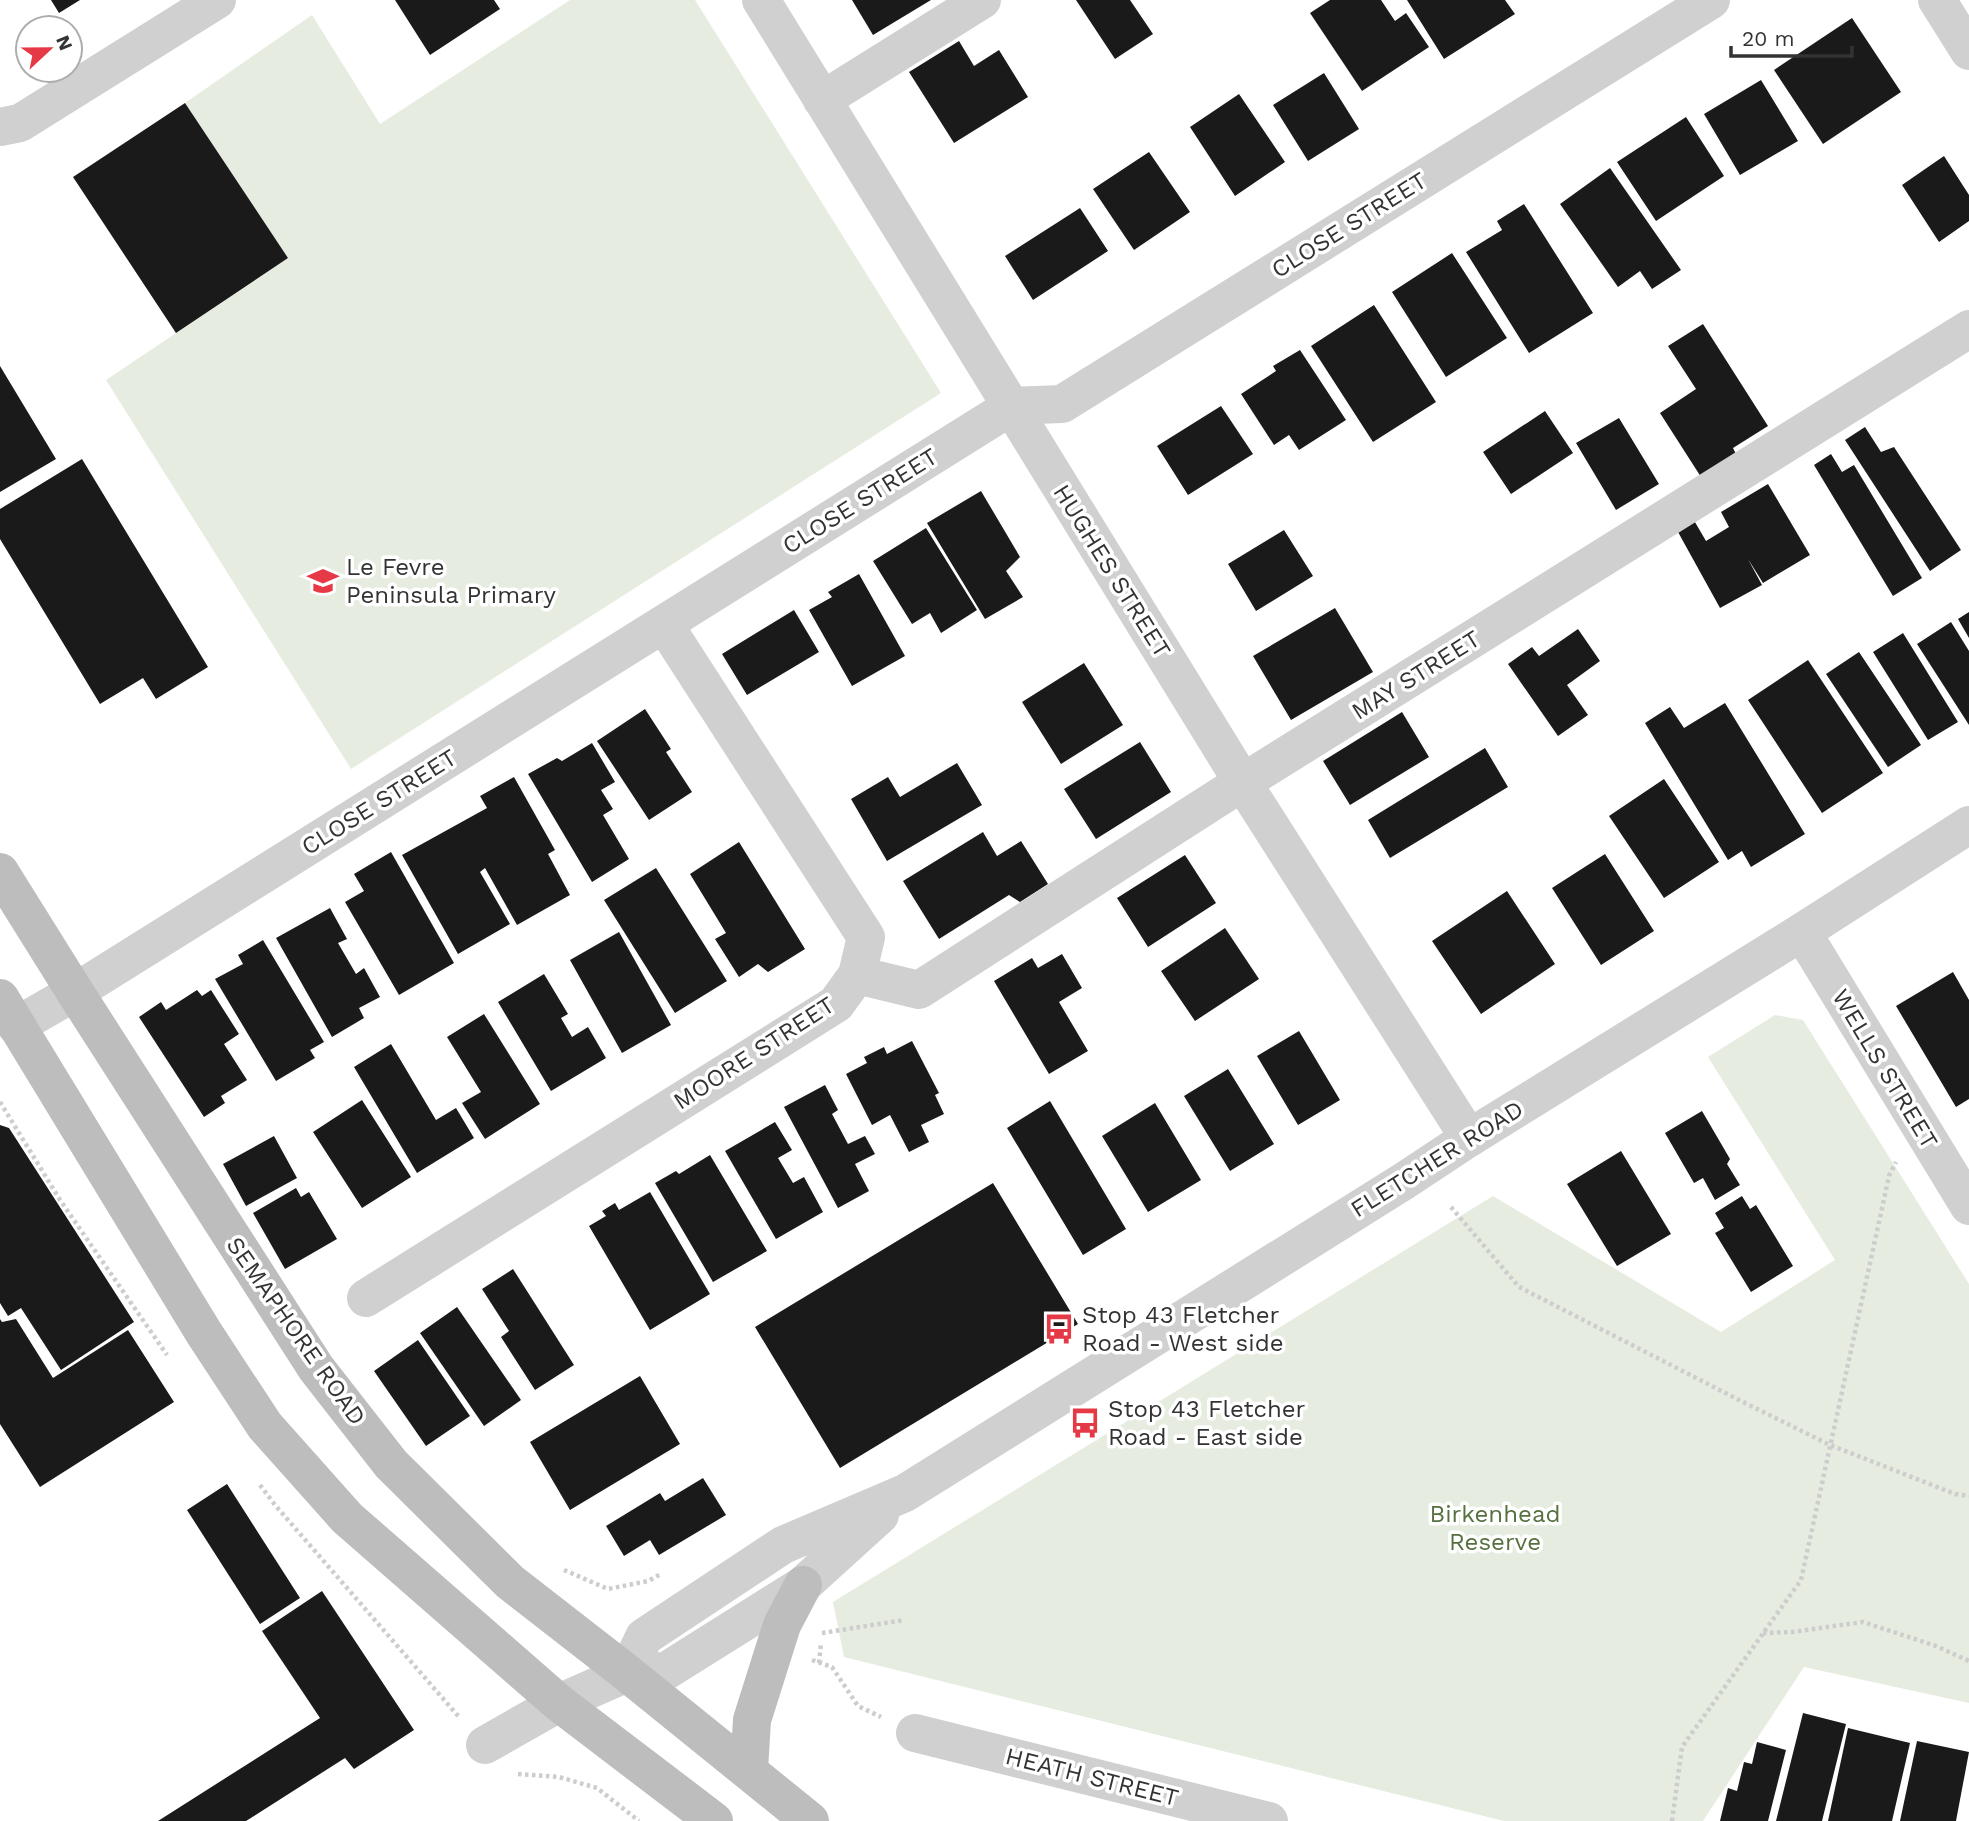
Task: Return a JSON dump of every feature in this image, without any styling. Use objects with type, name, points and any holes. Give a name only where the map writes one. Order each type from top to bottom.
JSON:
[{"type":"main road","name":"SEMAPHORE ROAD","points":[[0,872],[316,1368],[391,1464],[510,1582],[810,1821]]},
{"type":"main road","points":[[8,1012],[204,1333],[265,1426],[347,1518],[559,1703],[714,1821]]},
{"type":"main road","points":[[749,1770],[752,1720],[782,1625],[803,1585]]},
{"type":"street","points":[[0,127],[20,123],[217,0]]},
{"type":"street","name":"HUGHES STREET","points":[[761,0],[1242,783],[1469,1138]]},
{"type":"street","points":[[822,100],[982,0]]},
{"type":"street","name":"CLOSE STREET","points":[[8,1012],[75,992],[1012,406],[1062,404],[1711,0]]},
{"type":"street","points":[[1937,0],[1969,51]]},
{"type":"street","name":"MAY STREET","points":[[857,975],[919,990],[1242,783],[1969,329]]},
{"type":"street","name":"MOORE STREET","points":[[366,1298],[836,1004],[857,975],[866,937],[664,624]]},
{"type":"street","name":"FLETCHER ROAD","points":[[627,1673],[644,1637],[783,1545],[905,1493],[1969,825]]},
{"type":"street","name":"WELLS STREET","points":[[1801,932],[1969,1206]]},
{"type":"street","name":"FLETCHER ROAD","points":[[485,1745],[559,1703],[627,1673],[666,1671],[803,1585],[905,1493]]},
{"type":"street","name":"HEATH STREET","points":[[915,1733],[1269,1821]]},
{"type":"path","points":[[1672,1821],[1682,1746],[1801,1580],[1889,1176],[1917,1121]]},
{"type":"path","points":[[1451,1207],[1519,1287],[1830,1445],[1955,1494],[1969,1496]]},
{"type":"path","points":[[561,1569],[608,1589],[648,1581],[668,1571]]},
{"type":"path","points":[[821,1633],[904,1620]]},
{"type":"path","points":[[1763,1633],[1792,1632],[1863,1622],[1936,1646],[1969,1661]]},
{"type":"path","points":[[803,1657],[832,1667],[858,1706],[915,1733]]},
{"type":"path","points":[[516,1774],[559,1777],[597,1787],[639,1821]]},
{"type":"green space","name":"Le Fevre Peninsula Primary","points":[[570,0],[695,0],[941,393],[351,769],[106,380],[288,258],[185,103],[312,15],[380,124]]},
{"type":"green space","name":"Birkenhead Reserve","points":[[1775,1015],[1803,1020],[1969,1284],[1969,1703],[1804,1667],[1703,1821],[1504,1821],[844,1657],[833,1602],[1493,1196],[1721,1332],[1835,1260],[1708,1057]]},
{"type":"building","points":[[51,0],[80,0],[59,13]]},
{"type":"building","points":[[395,0],[494,0],[500,9],[430,55]]},
{"type":"building","points":[[852,0],[931,0],[873,35]]},
{"type":"building","points":[[1076,0],[1130,0],[1153,34],[1115,59]]},
{"type":"building","points":[[1330,0],[1381,0],[1395,21],[1406,13],[1429,47],[1362,91],[1310,13]]},
{"type":"building","points":[[1407,0],[1505,0],[1515,14],[1444,59]]},
{"type":"building","points":[[1852,18],[1901,92],[1823,144],[1774,70]]},
{"type":"building","points":[[959,41],[974,66],[999,50],[1028,97],[954,143],[909,72]]},
{"type":"building","points":[[1324,73],[1359,129],[1308,161],[1273,105]]},
{"type":"building","points":[[1761,80],[1798,141],[1740,175],[1704,114]]},
{"type":"building","points":[[1239,94],[1285,162],[1235,196],[1190,127]]},
{"type":"building","points":[[185,103],[288,258],[176,333],[73,177]]},
{"type":"building","points":[[1686,117],[1724,176],[1656,221],[1617,162]]},
{"type":"building","points":[[1149,152],[1190,212],[1134,250],[1093,189]]},
{"type":"building","points":[[1944,156],[1969,195],[1969,221],[1939,242],[1902,185]]},
{"type":"building","points":[[1610,168],[1681,270],[1652,289],[1640,271],[1618,287],[1560,204]]},
{"type":"building","points":[[1524,204],[1593,313],[1529,353],[1466,252],[1502,230],[1497,221]]},
{"type":"building","points":[[1080,208],[1108,251],[1033,300],[1005,256]]},
{"type":"building","points":[[1452,253],[1507,338],[1446,377],[1392,292]]},
{"type":"building","points":[[1374,305],[1436,402],[1373,442],[1311,346]]},
{"type":"building","points":[[1703,324],[1768,426],[1733,448],[1736,454],[1701,477],[1660,413],[1696,389],[1668,346]]},
{"type":"building","points":[[1300,350],[1346,420],[1299,450],[1289,435],[1274,445],[1241,394],[1276,371],[1273,366]]},
{"type":"building","points":[[0,366],[56,459],[0,492]]},
{"type":"building","points":[[1221,406],[1253,454],[1188,495],[1157,446]]},
{"type":"building","points":[[1545,411],[1573,453],[1511,494],[1483,452]]},
{"type":"building","points":[[1619,418],[1659,484],[1616,510],[1576,443]]},
{"type":"building","points":[[1865,427],[1881,452],[1894,447],[1961,550],[1930,571],[1845,440]]},
{"type":"building","points":[[1831,454],[1842,472],[1854,465],[1922,578],[1893,596],[1814,465]]},
{"type":"building","points":[[82,459],[208,667],[156,699],[143,678],[100,704],[0,539],[0,509]]},
{"type":"building","points":[[1768,484],[1810,555],[1763,583],[1748,559],[1762,585],[1720,608],[1678,532],[1692,517],[1706,541],[1729,527],[1721,512]]},
{"type":"building","points":[[981,491],[1020,557],[1006,571],[1023,597],[985,619],[927,523]]},
{"type":"building","points":[[926,528],[977,610],[941,633],[930,613],[912,624],[873,561]]},
{"type":"building","points":[[1284,530],[1313,576],[1256,611],[1228,564]]},
{"type":"building","points":[[859,574],[905,656],[852,686],[809,610],[832,597],[828,592]]},
{"type":"building","points":[[1335,608],[1373,672],[1291,720],[1253,656]]},
{"type":"building","points":[[794,610],[819,652],[747,695],[722,654]]},
{"type":"building","points":[[1969,612],[1969,638],[1958,619]]},
{"type":"building","points":[[1951,622],[1969,651],[1969,725],[1917,644]]},
{"type":"building","points":[[1578,629],[1600,661],[1567,685],[1588,715],[1558,736],[1508,664],[1532,647],[1539,656]]},
{"type":"building","points":[[1903,633],[1958,722],[1928,740],[1873,652]]},
{"type":"building","points":[[1859,652],[1921,745],[1888,767],[1826,674]]},
{"type":"building","points":[[1808,660],[1883,773],[1822,813],[1748,700]]},
{"type":"building","points":[[1084,663],[1123,725],[1061,764],[1022,702]]},
{"type":"building","points":[[1725,703],[1805,834],[1751,867],[1742,851],[1728,860],[1645,723],[1670,707],[1684,728]]},
{"type":"building","points":[[645,709],[671,749],[666,752],[692,792],[649,820],[597,741]]},
{"type":"building","points":[[1402,712],[1429,757],[1350,805],[1323,761]]},
{"type":"building","points":[[1140,742],[1171,792],[1096,839],[1064,789]]},
{"type":"building","points":[[592,743],[615,782],[601,790],[613,809],[603,815],[629,859],[592,882],[528,774],[557,758],[562,761]]},
{"type":"building","points":[[1485,748],[1508,787],[1390,858],[1368,820]]},
{"type":"building","points":[[957,763],[982,805],[887,861],[851,799],[888,777],[900,797]]},
{"type":"building","points":[[514,777],[555,850],[548,854],[570,895],[517,925],[485,868],[480,872],[510,924],[458,954],[402,855],[487,808],[480,796]]},
{"type":"building","points":[[1664,779],[1719,862],[1664,898],[1609,816]]},
{"type":"building","points":[[983,832],[997,856],[1021,841],[1048,884],[1020,902],[1009,895],[939,939],[903,881]]},
{"type":"building","points":[[739,842],[805,949],[768,972],[758,964],[739,977],[715,939],[726,933],[690,874]]},
{"type":"building","points":[[391,852],[454,963],[399,995],[345,902],[364,891],[354,874]]},
{"type":"building","points":[[1605,854],[1654,931],[1601,965],[1552,888]]},
{"type":"building","points":[[1185,855],[1216,903],[1148,947],[1117,898]]},
{"type":"building","points":[[656,868],[727,981],[675,1013],[604,900]]},
{"type":"building","points":[[1507,891],[1555,964],[1481,1014],[1432,941]]},
{"type":"building","points":[[330,908],[347,939],[338,943],[356,974],[364,968],[380,997],[359,1008],[364,1018],[332,1037],[276,938]]},
{"type":"building","points":[[1225,928],[1259,979],[1195,1021],[1161,971]]},
{"type":"building","points":[[619,932],[671,1025],[622,1053],[570,960]]},
{"type":"building","points":[[263,940],[324,1042],[310,1050],[315,1058],[276,1081],[215,979],[243,964],[238,955]]},
{"type":"building","points":[[1062,954],[1082,988],[1059,1002],[1088,1051],[1049,1074],[994,981],[1032,958],[1038,968]]},
{"type":"building","points":[[1953,972],[1969,1000],[1969,1099],[1956,1107],[1896,1006]]},
{"type":"building","points":[[544,974],[568,1014],[561,1018],[572,1037],[588,1027],[606,1058],[551,1091],[498,1002]]},
{"type":"building","points":[[197,990],[202,996],[211,990],[239,1034],[224,1044],[247,1080],[221,1096],[225,1103],[204,1117],[139,1017],[161,1002],[166,1010]]},
{"type":"building","points":[[484,1014],[540,1104],[485,1139],[462,1103],[481,1092],[447,1037]]},
{"type":"building","points":[[1299,1031],[1340,1100],[1298,1125],[1257,1056]]},
{"type":"building","points":[[912,1041],[939,1093],[935,1095],[944,1114],[921,1125],[929,1142],[909,1152],[890,1115],[872,1125],[846,1074],[867,1063],[864,1057],[884,1047],[887,1054]]},
{"type":"building","points":[[391,1044],[436,1120],[456,1108],[474,1138],[417,1173],[354,1067]]},
{"type":"building","points":[[1228,1069],[1274,1144],[1230,1171],[1184,1096]]},
{"type":"building","points":[[825,1085],[838,1110],[832,1114],[848,1144],[865,1136],[875,1154],[855,1164],[869,1191],[838,1208],[784,1107]]},
{"type":"building","points":[[362,1100],[411,1177],[362,1208],[313,1132]]},
{"type":"building","points":[[1050,1101],[1126,1229],[1083,1255],[1007,1128]]},
{"type":"building","points":[[1155,1103],[1201,1180],[1148,1212],[1102,1136]]},
{"type":"building","points":[[1702,1111],[1730,1159],[1727,1164],[1740,1185],[1715,1200],[1703,1178],[1694,1183],[1665,1133]]},
{"type":"building","points":[[775,1122],[792,1150],[778,1158],[793,1183],[804,1177],[823,1212],[776,1239],[725,1151]]},
{"type":"building","points":[[0,1125],[9,1128],[134,1322],[61,1370],[21,1308],[8,1316],[0,1303]]},
{"type":"building","points":[[274,1136],[297,1178],[246,1206],[223,1164]]},
{"type":"building","points":[[1621,1151],[1671,1234],[1617,1266],[1567,1184]]},
{"type":"building","points":[[710,1155],[767,1251],[713,1282],[655,1183],[676,1171],[679,1174]]},
{"type":"building","points":[[993,1183],[1078,1324],[840,1468],[755,1327]]},
{"type":"building","points":[[296,1188],[301,1197],[309,1192],[337,1239],[285,1269],[253,1213]]},
{"type":"building","points":[[650,1192],[710,1294],[650,1330],[589,1226],[606,1216],[602,1211],[615,1203],[619,1210]]},
{"type":"building","points":[[1742,1196],[1750,1209],[1756,1205],[1793,1266],[1751,1292],[1715,1233],[1724,1228],[1715,1213]]},
{"type":"building","points":[[513,1269],[574,1365],[535,1390],[501,1337],[509,1331],[482,1289]]},
{"type":"building","points":[[457,1307],[521,1400],[484,1426],[420,1333]]},
{"type":"building","points":[[0,1319],[2,1322],[16,1319],[53,1378],[128,1330],[174,1402],[40,1487],[0,1424]]},
{"type":"building","points":[[418,1340],[470,1416],[426,1446],[374,1371]]},
{"type":"building","points":[[640,1376],[680,1444],[570,1510],[530,1442]]},
{"type":"building","points":[[703,1478],[726,1515],[659,1555],[650,1540],[624,1556],[606,1526],[660,1493],[665,1501]]},
{"type":"building","points":[[227,1484],[300,1598],[260,1624],[187,1510]]},
{"type":"building","points":[[322,1591],[414,1730],[354,1769],[345,1758],[246,1821],[158,1821],[320,1718],[262,1631]]},
{"type":"building","points":[[1803,1713],[1846,1724],[1822,1821],[1776,1821]]},
{"type":"building","points":[[1848,1728],[1910,1743],[1892,1821],[1828,1821]]},
{"type":"building","points":[[1917,1741],[1969,1752],[1956,1821],[1900,1821]]},
{"type":"building","points":[[1757,1742],[1786,1750],[1768,1821],[1720,1821],[1728,1788],[1737,1791],[1744,1762],[1752,1764]]},
{"type":"place","name":"Le Fevre Peninsula Primary","points":[[323,581]]},
{"type":"place","name":"Stop 43 Fletcher Road - West side","points":[[1059,1329]]},
{"type":"place","name":"Stop 43 Fletcher Road - East side","points":[[1085,1423]]}]
